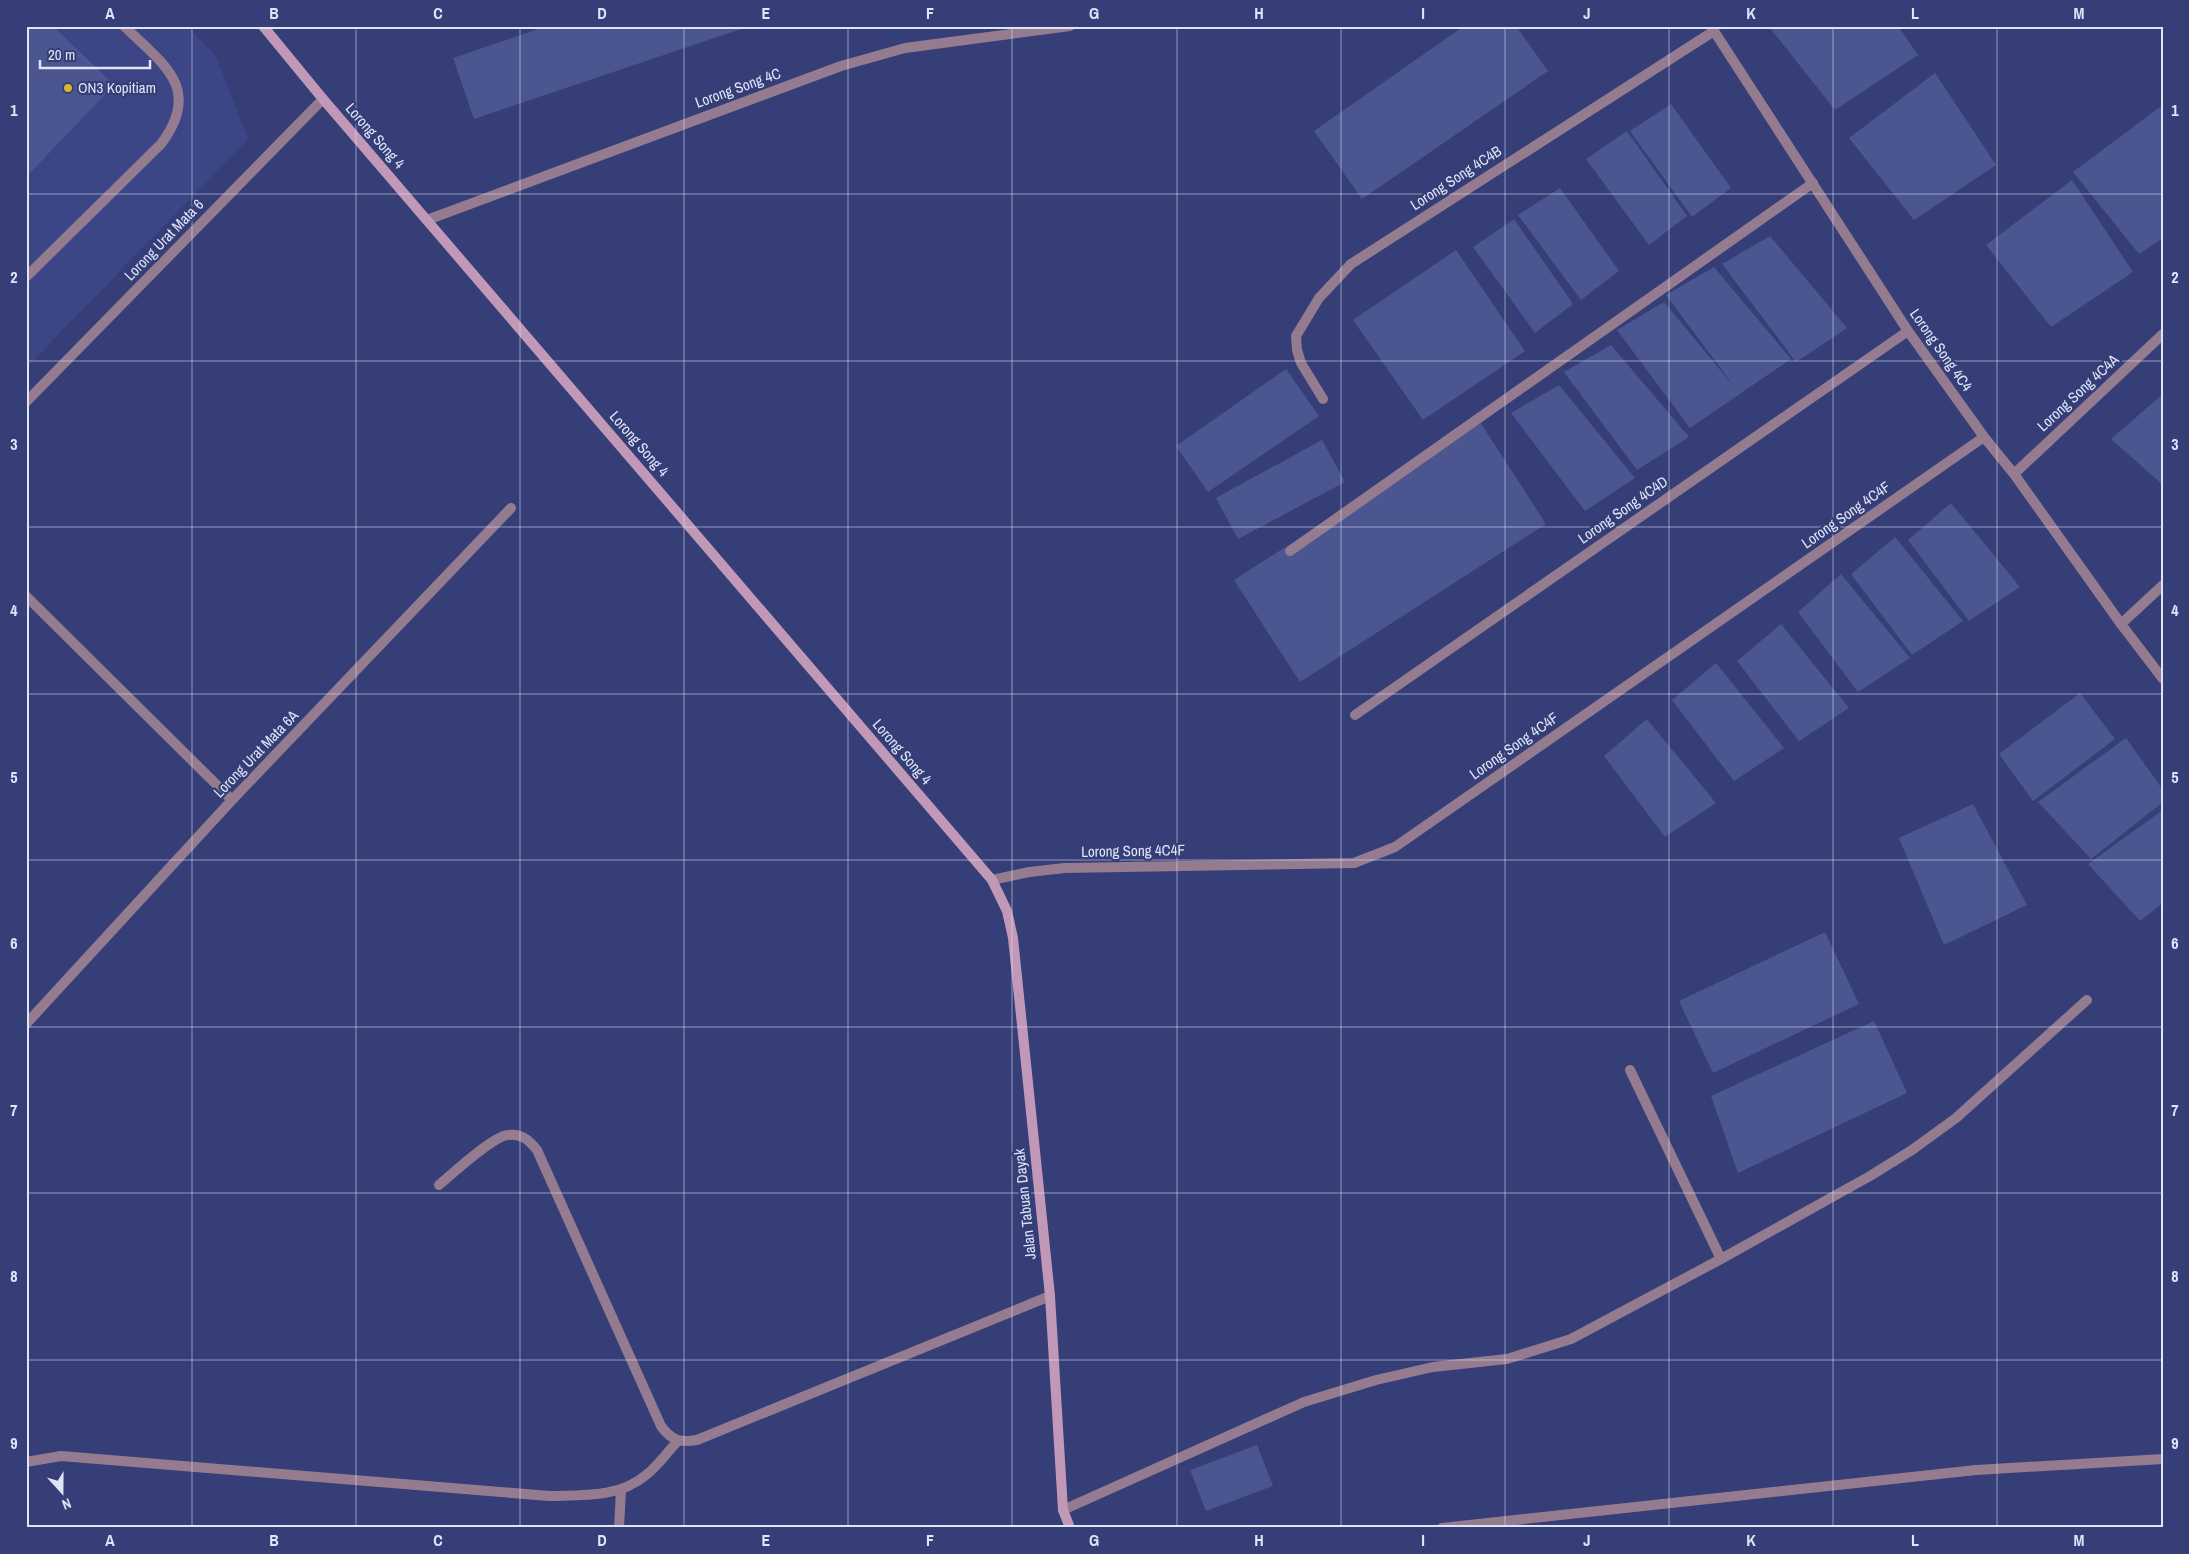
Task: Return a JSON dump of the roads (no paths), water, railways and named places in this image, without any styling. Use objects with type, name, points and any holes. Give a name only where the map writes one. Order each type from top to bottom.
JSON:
[{"type":"street","points":[[26,278],[161,144],[171,130],[178,115],[179,100],[177,86],[171,74],[124,26]]},
{"type":"street","name":"Lorong Song 4","points":[[264,26],[427,220],[992,880]]},
{"type":"street","name":"Lorong Song 4C","points":[[427,220],[841,66],[905,48],[1070,26]]},
{"type":"street","name":"Lorong Song 4C4","points":[[1713,28],[1908,330],[1984,437],[2014,474],[2121,624],[2163,679]]},
{"type":"street","name":"Lorong Song 4C4B","points":[[1324,399],[1301,363],[1297,350],[1296,336],[1319,298],[1351,264],[1713,28]]},
{"type":"street","name":"Lorong Urat Mata 6","points":[[26,402],[324,99]]},
{"type":"street","points":[[1290,551],[1813,183]]},
{"type":"street","name":"Lorong Song 4C4D","points":[[1355,715],[1908,330]]},
{"type":"street","name":"Lorong Song 4C4A","points":[[2014,474],[2163,334]]},
{"type":"street","name":"Lorong Song 4C4F","points":[[992,880],[1029,872],[1065,868],[1354,863],[1395,847],[1984,437]]},
{"type":"street","name":"Lorong Urat Mata 6A","points":[[26,1024],[232,800],[511,508]]},
{"type":"street","points":[[2121,624],[2163,585]]},
{"type":"street","points":[[26,596],[232,800]]},
{"type":"street","name":"Jalan Tabuan Dayak","points":[[992,880],[1007,912],[1014,938],[1050,1296],[1063,1510],[1070,1528]]},
{"type":"street","points":[[1063,1510],[1304,1402],[1376,1380],[1433,1367],[1507,1359],[1571,1339],[1721,1259],[1870,1176],[1912,1150],[1956,1118],[2087,1000]]},
{"type":"street","points":[[1630,1070],[1721,1259]]},
{"type":"street","points":[[439,1185],[506,1134],[518,1135],[529,1140],[537,1150],[661,1426],[667,1434],[678,1441],[697,1440],[1050,1296]]},
{"type":"street","points":[[26,1462],[61,1456],[549,1496],[600,1494],[621,1490],[646,1476],[678,1441]]},
{"type":"street","points":[[1442,1528],[1976,1470],[2163,1459]]},
{"type":"street","points":[[619,1528],[621,1490]]},
{"type":"place","name":"ON3 Kopitiam","points":[[68,88]]}]
